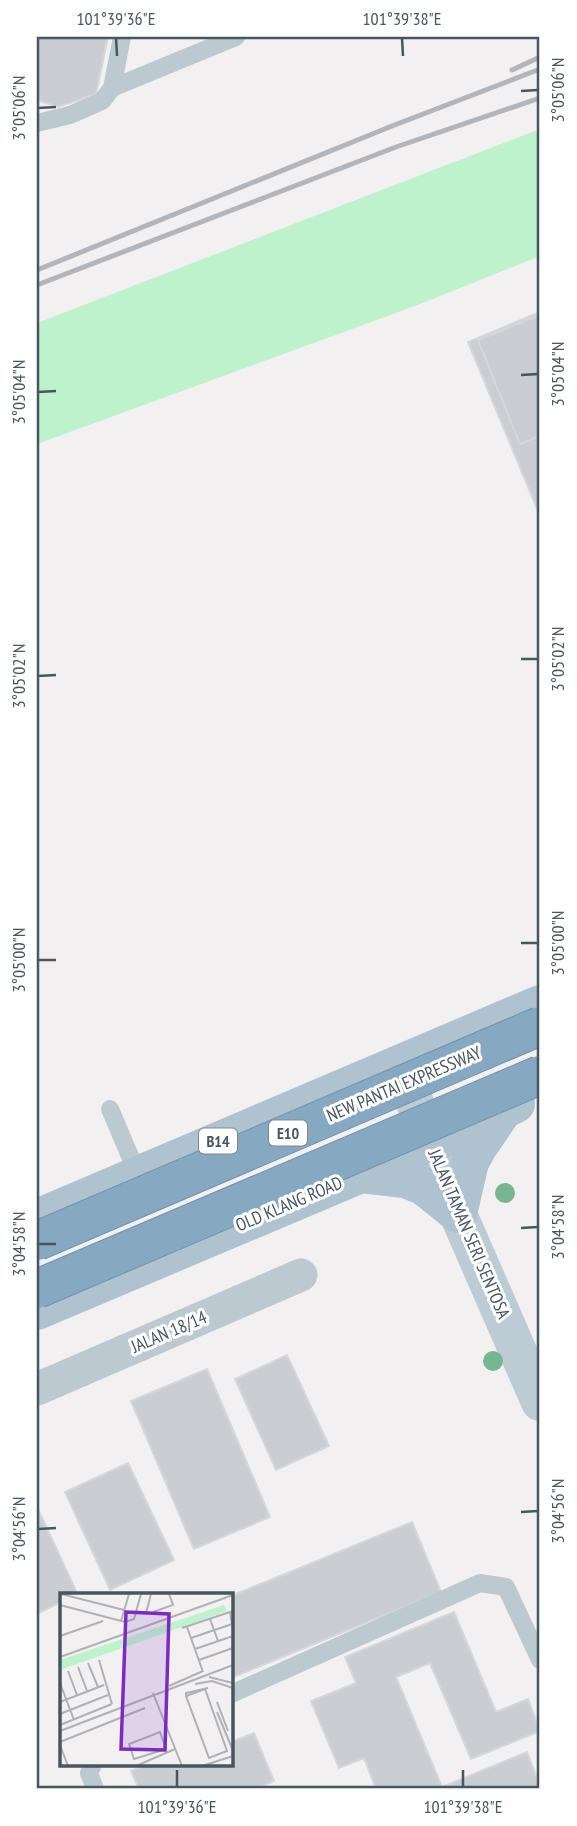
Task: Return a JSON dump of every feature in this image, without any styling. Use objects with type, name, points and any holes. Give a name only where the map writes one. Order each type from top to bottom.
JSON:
[{"type":"highway","name":"NEW PANTAI EXPRESSWAY","points":[[37,1241],[540,1026]]},
{"type":"highway","points":[[37,1289],[540,1075]]},
{"type":"main road","name":"B14","points":[[37,1218],[540,1004]]},
{"type":"main road","name":"JALAN TAMAN SERI SENTOSA","points":[[400,1064],[458,1214],[540,1402]]},
{"type":"main road","name":"OLD KLANG ROAD","points":[[37,1311],[432,1144],[540,1093]]},
{"type":"main road","points":[[458,1214],[470,1162],[478,1146],[505,1109]]},
{"type":"main road","points":[[361,1174],[405,1179],[423,1186],[458,1214]]},
{"type":"street","name":"JALAN 18/14","points":[[37,1389],[302,1275]]},
{"type":"lane","points":[[37,123],[70,115],[102,101],[112,88],[122,37]]},
{"type":"lane","points":[[112,88],[236,37]]},
{"type":"lane","points":[[110,1109],[138,1175]]},
{"type":"lane","points":[[233,1693],[480,1583],[506,1587],[540,1660]]},
{"type":"lane","points":[[92,1766],[89,1773],[95,1789]]},
{"type":"green space","points":[[540,129],[540,256],[415,306],[37,444],[37,323]]},
{"type":"building","points":[[37,37],[108,37],[96,94],[58,107],[37,100]]},
{"type":"building","points":[[540,312],[540,516],[468,342]]},
{"type":"building","points":[[540,315],[540,436],[520,444],[478,340]]},
{"type":"building","points":[[287,1355],[329,1446],[276,1470],[235,1379]]},
{"type":"building","points":[[207,1369],[270,1517],[194,1549],[131,1401]]},
{"type":"building","points":[[128,1463],[174,1560],[110,1590],[65,1492]]},
{"type":"building","points":[[37,1507],[77,1593],[60,1593],[60,1602],[37,1614]]},
{"type":"building","points":[[412,1522],[441,1592],[233,1677],[233,1595]]},
{"type":"building","points":[[454,1612],[496,1712],[528,1699],[540,1731],[471,1759],[430,1663],[396,1677],[442,1787],[527,1752],[540,1786],[533,1789],[376,1789],[364,1758],[339,1768],[311,1701],[356,1683],[345,1657]]},
{"type":"building","points":[[254,1733],[274,1781],[255,1789],[139,1789],[131,1771],[144,1766],[233,1766],[233,1741]]},
{"type":"railway","points":[[512,70],[540,57]]},
{"type":"railway","points":[[37,270],[540,69]]},
{"type":"railway","points":[[37,285],[396,147],[540,98]]}]
